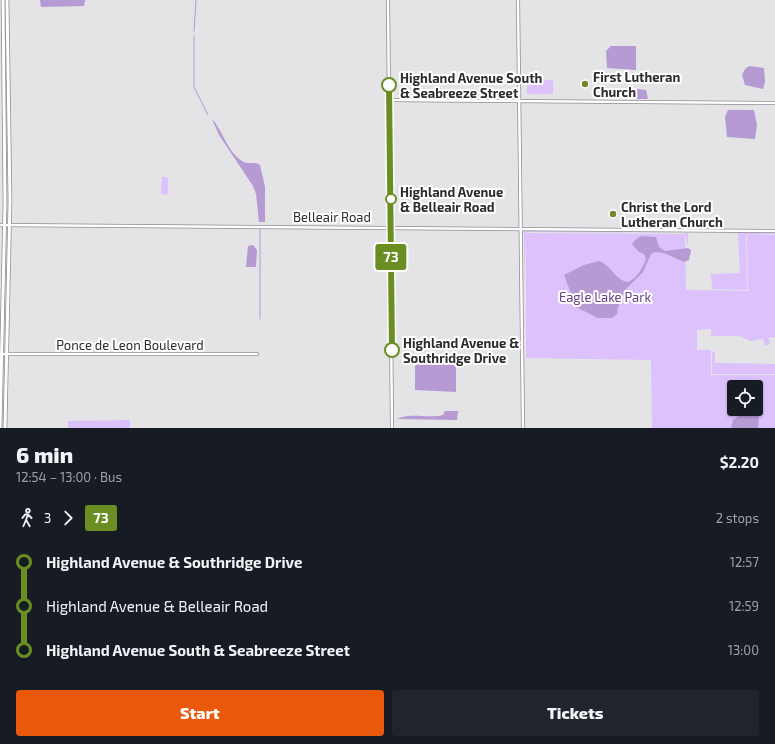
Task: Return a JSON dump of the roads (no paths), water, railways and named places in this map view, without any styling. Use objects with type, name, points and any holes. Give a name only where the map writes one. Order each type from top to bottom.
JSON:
[{"type":"main road","points":[[0,428],[5,224],[3,0]]},
{"type":"main road","points":[[5,428],[9,224],[7,0]]},
{"type":"street","points":[[388,0],[392,428]]},
{"type":"street","points":[[518,0],[523,428]]},
{"type":"street","points":[[390,100],[775,103]]},
{"type":"street","name":"Belleair Road","points":[[0,224],[775,231]]},
{"type":"street","name":"Ponce de Leon Boulevard","points":[[1,354],[257,354]]},
{"type":"waterway","points":[[194,31],[196,0]]},
{"type":"waterway","points":[[194,36],[194,87],[208,115]]},
{"type":"waterway","points":[[260,229],[260,319]]},
{"type":"place","name":"First Lutheran Church","points":[[585,84]]},
{"type":"place","name":"Highland Avenue South & Seabreeze Street","points":[[389,85]]},
{"type":"place","name":"Highland Avenue & Belleair Road","points":[[391,199]]},
{"type":"place","name":"Christ the Lord Lutheran Church","points":[[613,214]]},
{"type":"place","name":"Highland Avenue & Southridge Drive","points":[[392,350]]},
{"type":"park label","name":"Eagle Lake Park","points":[[605,297]]}]
